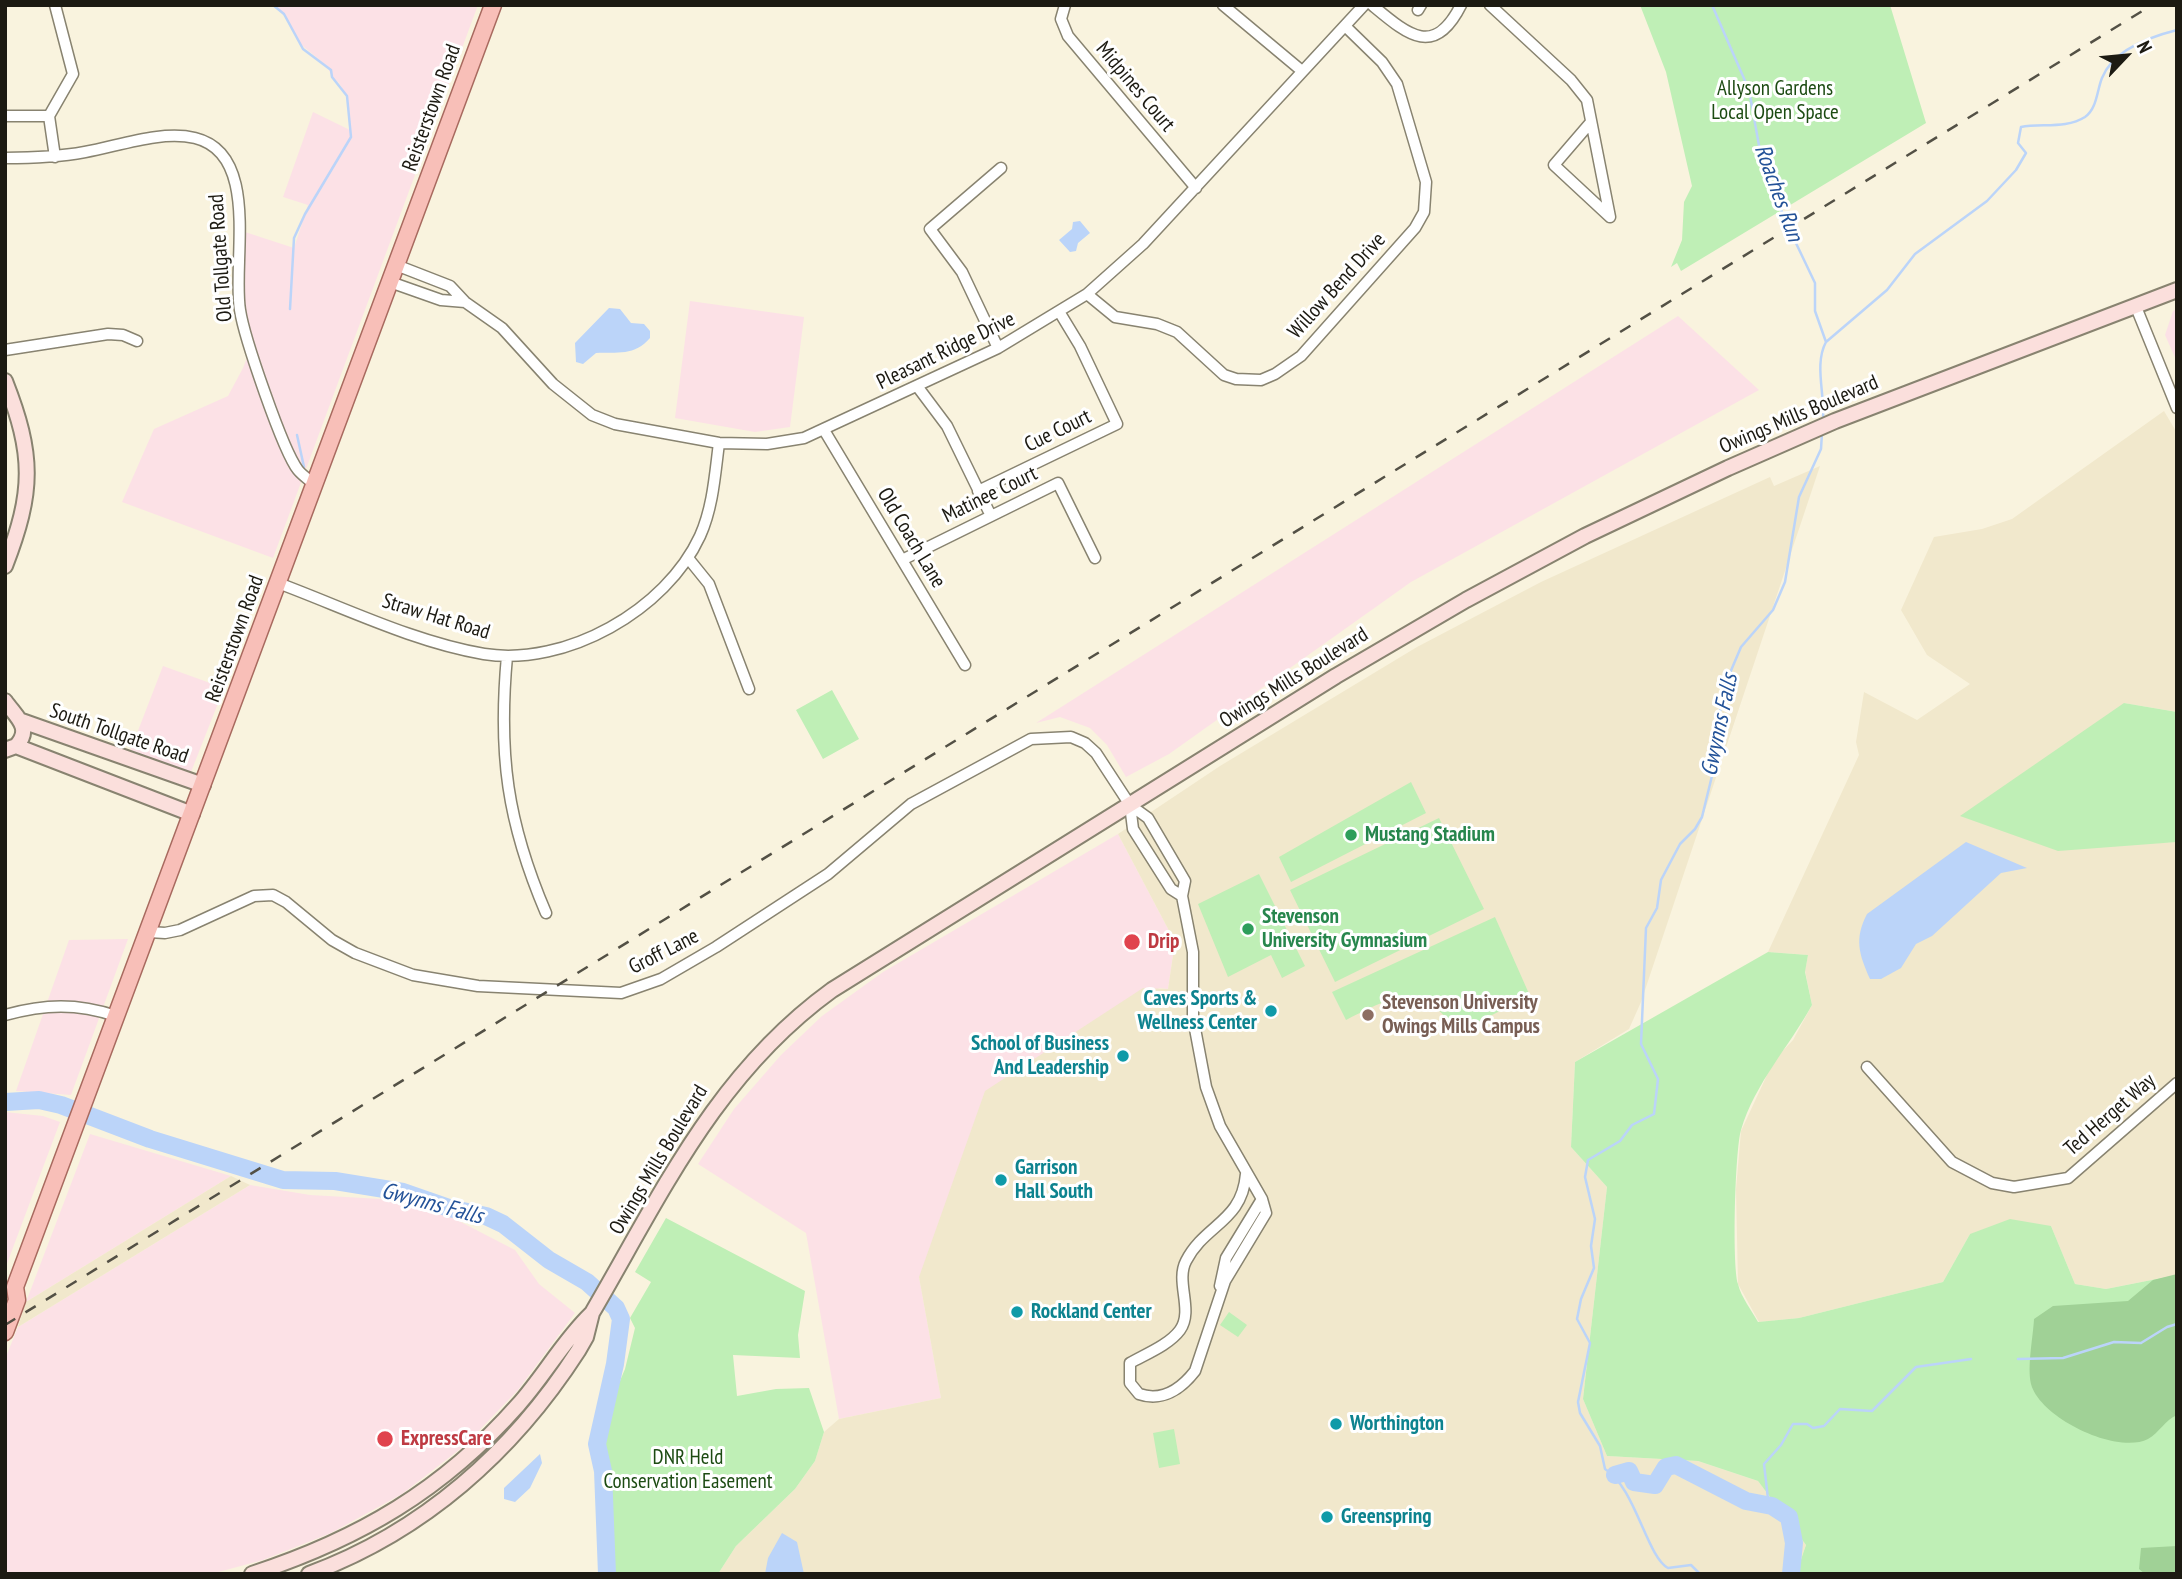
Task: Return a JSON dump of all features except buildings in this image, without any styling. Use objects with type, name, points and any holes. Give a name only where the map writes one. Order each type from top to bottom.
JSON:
[{"type":"main road","name":"Reisterstown Road","points":[[5,1332],[17,1300],[10,1292],[149,932],[493,5]]},
{"type":"main road","name":"Owings Mills Boulevard","points":[[309,1574],[400,1529],[445,1500],[487,1464],[554,1388],[586,1337],[593,1313],[710,1112],[739,1075],[786,1027],[858,972],[1336,676],[1476,594],[1633,513],[1784,443],[2177,290]]},
{"type":"main road","points":[[5,381],[24,433],[28,470],[22,515],[5,566]]},
{"type":"main road","points":[[11,711],[22,736],[10,748],[192,814]]},
{"type":"main road","name":"South Tollgate Road","points":[[11,711],[203,785]]},
{"type":"main road","name":"Owings Mills Boulevard","points":[[252,1574],[348,1538],[420,1495],[498,1426],[536,1384],[574,1331],[593,1313]]},
{"type":"street","points":[[55,5],[73,74],[49,116],[55,156]]},
{"type":"street","name":"Midpines Court","points":[[1065,5],[1060,19],[1068,36],[1196,188]]},
{"type":"street","points":[[1223,5],[1302,71]]},
{"type":"street","name":"Pleasant Ridge Drive","points":[[396,265],[450,286],[465,302],[502,328],[553,384],[592,415],[615,424],[719,443],[786,443],[824,430],[998,348],[1060,313],[1087,294],[1143,244],[1364,5]]},
{"type":"street","points":[[1372,5],[1400,28],[1420,37],[1441,33],[1449,27],[1461,5]]},
{"type":"street","points":[[1490,5],[1580,90],[1587,100],[1610,217],[1554,164],[1591,122]]},
{"type":"street","name":"Willow Bend Drive","points":[[1087,294],[1115,317],[1157,324],[1178,332],[1213,367],[1236,379],[1268,377],[1301,356],[1415,228],[1427,199],[1426,182],[1397,84],[1382,62],[1345,26]]},
{"type":"street","points":[[5,116],[49,116]]},
{"type":"street","name":"Old Tollgate Road","points":[[5,158],[55,156],[176,136],[206,142],[225,157],[232,168],[237,197],[238,288],[245,332],[293,460],[298,470],[314,484]]},
{"type":"street","points":[[998,348],[962,272],[930,229],[1001,168]]},
{"type":"street","name":"Pleasant Ridge Drive","points":[[390,282],[441,300],[465,302]]},
{"type":"street","points":[[2136,307],[2177,408]]},
{"type":"street","name":"Cue Court","points":[[978,491],[1117,424],[1080,346],[1060,313]]},
{"type":"street","points":[[5,350],[108,334],[123,335],[137,341]]},
{"type":"street","points":[[917,386],[947,426],[991,516]]},
{"type":"street","name":"Old Coach Lane","points":[[824,430],[965,665]]},
{"type":"street","name":"Straw Hat Road","points":[[278,583],[427,639],[471,651],[507,656],[554,649],[598,632],[644,604],[661,590],[688,558],[707,514],[719,443]]},
{"type":"street","name":"Matinee Court","points":[[902,560],[1058,483],[1095,558]]},
{"type":"street","points":[[688,558],[709,584],[749,689]]},
{"type":"street","points":[[507,656],[503,710],[505,778],[518,836],[546,914]]},
{"type":"street","name":"Groff Lane","points":[[149,932],[180,930],[254,896],[273,895],[286,901],[332,940],[355,953],[412,975],[478,986],[621,993],[661,979],[716,947],[828,874],[911,804],[1031,739],[1063,736],[1085,743],[1100,758],[1130,805]]},
{"type":"street","points":[[1130,805],[1148,818],[1185,881],[1182,896],[1193,952],[1193,1018],[1206,1087],[1220,1126],[1262,1199],[1265,1218],[1231,1269],[1195,1371],[1187,1382],[1166,1395],[1139,1394],[1130,1383],[1130,1363],[1180,1330],[1184,1315],[1181,1274],[1184,1266],[1202,1240],[1233,1213],[1245,1188],[1246,1174]]},
{"type":"street","points":[[1130,805],[1133,829],[1171,889],[1182,896]]},
{"type":"street","points":[[1158,869],[1173,860]]},
{"type":"street","points":[[5,1015],[34,1007],[70,1005],[116,1016]]},
{"type":"street","name":"Ted Herget Way","points":[[1867,1067],[1952,1162],[1992,1183],[2014,1187],[2068,1178],[2177,1083]]},
{"type":"shaded area","points":[[273,5],[478,5],[273,558],[122,502],[154,429],[228,396],[243,368],[253,342],[243,310],[242,231],[294,248],[308,205],[283,197],[313,112],[350,130],[347,96],[339,83],[332,77],[327,66],[298,42],[284,14]]},
{"type":"shaded area","points":[[690,301],[804,317],[790,427],[755,432],[675,418]]},
{"type":"shaded area","points":[[2177,309],[2177,362],[2165,335],[2173,311]]},
{"type":"shaded area","points":[[1678,316],[1759,390],[1411,582],[1169,754],[1126,777],[1107,745],[1090,728],[1060,717],[1036,723]]},
{"type":"shaded area","points":[[2164,411],[2177,433],[2177,712],[2124,703],[2148,843],[2177,842],[2177,1275],[2106,1289],[2075,1284],[2051,1226],[1970,1234],[1943,1282],[1799,1318],[1759,1322],[1738,1284],[1736,1189],[1741,1131],[1774,1060],[1793,1040],[1812,1005],[1805,971],[1808,955],[1768,952],[1859,755],[1856,742],[1864,692],[1917,720],[1970,684],[1927,655],[1901,610],[1934,537],[1982,529],[2012,519]]},
{"type":"shaded area","name":"Stevenson University Owings Mills Campus","points":[[1820,466],[1641,1002],[1629,1029],[1575,1062],[1571,1147],[1607,1187],[1583,1399],[1607,1456],[1698,1461],[1758,1481],[1806,1545],[1796,1574],[718,1574],[736,1546],[795,1489],[815,1461],[824,1432],[839,1419],[941,1398],[919,1277],[985,1091],[1143,988],[1168,989],[1175,942],[1118,834],[1220,766],[1417,647],[1541,582],[1770,477],[1774,486]]},
{"type":"shaded area","points":[[163,666],[224,688],[191,772],[129,754]]},
{"type":"shaded area","points":[[1118,834],[1175,942],[1168,989],[1159,988],[919,1277],[941,1398],[839,1419],[806,1233],[698,1164],[734,1109],[781,1055],[822,1016],[883,972]]},
{"type":"shaded area","points":[[128,939],[71,1095],[16,1091],[69,940]]},
{"type":"shaded area","points":[[5,1112],[43,1116],[60,1122],[5,1269]]},
{"type":"shaded area","points":[[90,1134],[231,1176],[26,1302]]},
{"type":"shaded area","points":[[231,1176],[250,1185],[18,1327],[26,1302]]},
{"type":"shaded area","points":[[250,1185],[310,1195],[399,1200],[451,1217],[515,1250],[539,1284],[575,1313],[518,1390],[464,1446],[402,1494],[331,1533],[263,1560],[211,1574],[5,1574],[5,1359],[18,1327]]},
{"type":"green space","name":"Allyson Gardens Local Open Space","points":[[1640,5],[1890,5],[1926,123],[1681,271],[1677,263],[1671,267],[1682,240],[1684,202],[1692,186],[1666,72]]},
{"type":"green space","points":[[832,690],[859,739],[823,759],[796,710]]},
{"type":"green space","points":[[2124,703],[2177,712],[2177,842],[2058,851],[1960,816]]},
{"type":"green space","name":"Mustang Stadium","points":[[1411,782],[1426,813],[1291,882],[1279,857]]},
{"type":"green space","points":[[1439,818],[1484,909],[1335,982],[1290,890]]},
{"type":"green space","name":"Stevenson University Gymnasium","points":[[1259,874],[1305,966],[1282,978],[1271,955],[1228,977],[1198,904]]},
{"type":"green space","points":[[1495,917],[1530,996],[1460,1031],[1431,1003],[1412,996],[1376,1005],[1346,1020],[1332,992]]},
{"type":"green space","points":[[1768,952],[1808,955],[1805,972],[1812,1005],[1764,1081],[1741,1130],[1735,1207],[1736,1272],[1742,1294],[1758,1322],[1799,1318],[1943,1282],[1970,1234],[2010,1219],[2051,1226],[2075,1284],[2106,1289],[2177,1275],[2177,1568],[2166,1574],[1796,1574],[1806,1545],[1758,1481],[1698,1461],[1607,1456],[1583,1399],[1607,1187],[1571,1147],[1575,1062]]},
{"type":"green space","name":"DNR Held Conservation Easement","points":[[666,1218],[805,1291],[798,1335],[800,1358],[733,1355],[737,1396],[776,1389],[809,1388],[824,1432],[815,1461],[795,1489],[736,1546],[718,1574],[608,1574],[602,1487],[592,1447],[625,1369],[635,1328],[630,1318],[651,1282],[635,1272]]},
{"type":"green space","points":[[2177,1274],[2177,1415],[2148,1439],[2134,1443],[2118,1442],[2100,1438],[2064,1421],[2037,1397],[2030,1377],[2034,1319],[2053,1306],[2128,1301],[2153,1280]]},
{"type":"green space","points":[[1229,1312],[1247,1325],[1238,1337],[1220,1325]]},
{"type":"green space","points":[[1174,1429],[1180,1464],[1159,1468],[1153,1433]]},
{"type":"green space","points":[[2177,1546],[2177,1574],[2145,1574],[2139,1569],[2141,1548]]},
{"type":"water","points":[[1080,221],[1090,233],[1078,243],[1076,251],[1070,252],[1059,240],[1072,229],[1073,222]]},
{"type":"water","points":[[609,308],[620,309],[631,323],[644,324],[650,331],[650,338],[632,350],[596,353],[583,364],[576,362],[575,343]]},
{"type":"water","points":[[1966,842],[2027,868],[2001,873],[1932,936],[1916,944],[1901,968],[1881,979],[1870,979],[1859,946],[1860,931],[1867,914]]},
{"type":"water","points":[[540,1454],[542,1463],[530,1488],[515,1502],[504,1499],[504,1488]]},
{"type":"water","points":[[782,1533],[797,1542],[804,1574],[765,1574],[768,1558]]},
{"type":"waterway","points":[[273,5],[284,14],[303,49],[331,70],[332,77],[347,96],[351,137],[305,214],[294,238],[290,309]]},
{"type":"waterway","name":"Roaches Run","points":[[1712,5],[1749,90],[1760,151],[1784,218],[1815,283],[1815,311],[1826,342]]},
{"type":"waterway","name":"Gwynns Falls","points":[[1823,419],[1820,369],[1826,342],[1887,290],[1915,254],[1987,201],[2016,170],[2026,153],[2018,143],[2021,127],[2070,123],[2085,117],[2092,109],[2102,78],[2114,60],[2133,46],[2177,30]]},
{"type":"waterway","name":"Gwynns Falls","points":[[1700,1574],[1691,1565],[1668,1568],[1660,1561],[1625,1491],[1605,1469],[1600,1446],[1580,1413],[1578,1402],[1590,1343],[1577,1319],[1581,1299],[1594,1268],[1591,1246],[1595,1219],[1585,1177],[1588,1160],[1620,1141],[1632,1125],[1654,1114],[1658,1079],[1641,1044],[1646,928],[1657,908],[1661,880],[1680,844],[1695,829],[1702,817],[1719,747],[1717,725],[1727,680],[1741,647],[1773,610],[1785,582],[1799,497],[1821,449],[1822,433]]},
{"type":"waterway","points":[[297,435],[304,467]]},
{"type":"waterway","name":"Gwynns Falls","points":[[5,1102],[39,1100],[61,1105],[150,1139],[283,1180],[335,1181],[403,1192],[449,1208],[486,1216],[503,1224],[549,1260],[587,1282],[616,1308],[621,1319],[615,1364],[597,1444],[603,1471],[607,1574]]},
{"type":"waterway","points":[[2018,1359],[2063,1358],[2114,1342],[2141,1343],[2177,1324]]},
{"type":"waterway","points":[[1759,1505],[1768,1499],[1764,1464],[1781,1445],[1793,1424],[1807,1424],[1813,1428],[1824,1426],[1840,1409],[1872,1411],[1916,1367],[1971,1359]]},
{"type":"waterway","name":"Gwynns Falls","points":[[1615,1475],[1629,1471],[1634,1482],[1655,1485],[1666,1467],[1676,1465],[1746,1501],[1772,1506],[1789,1517],[1794,1543],[1791,1574]]},
{"type":"railway","points":[[5,1325],[2152,5]]},
{"type":"place","name":"Mustang Stadium","points":[[1351,835]]},
{"type":"place","name":"Stevenson University Gymnasium","points":[[1248,929]]},
{"type":"place","name":"Drip","points":[[1132,942]]},
{"type":"place","name":"Caves Sports & Wellness Center","points":[[1271,1011]]},
{"type":"place","name":"Stevenson University Owings Mills Campus","points":[[1368,1015]]},
{"type":"place","name":"School of Business And Leadership","points":[[1123,1056]]},
{"type":"place","name":"Garrison Hall South","points":[[1001,1180]]},
{"type":"place","name":"Rockland Center","points":[[1017,1312]]},
{"type":"place","name":"Worthington","points":[[1336,1424]]},
{"type":"place","name":"ExpressCare","points":[[385,1439]]},
{"type":"place","name":"Greenspring","points":[[1327,1517]]}]
